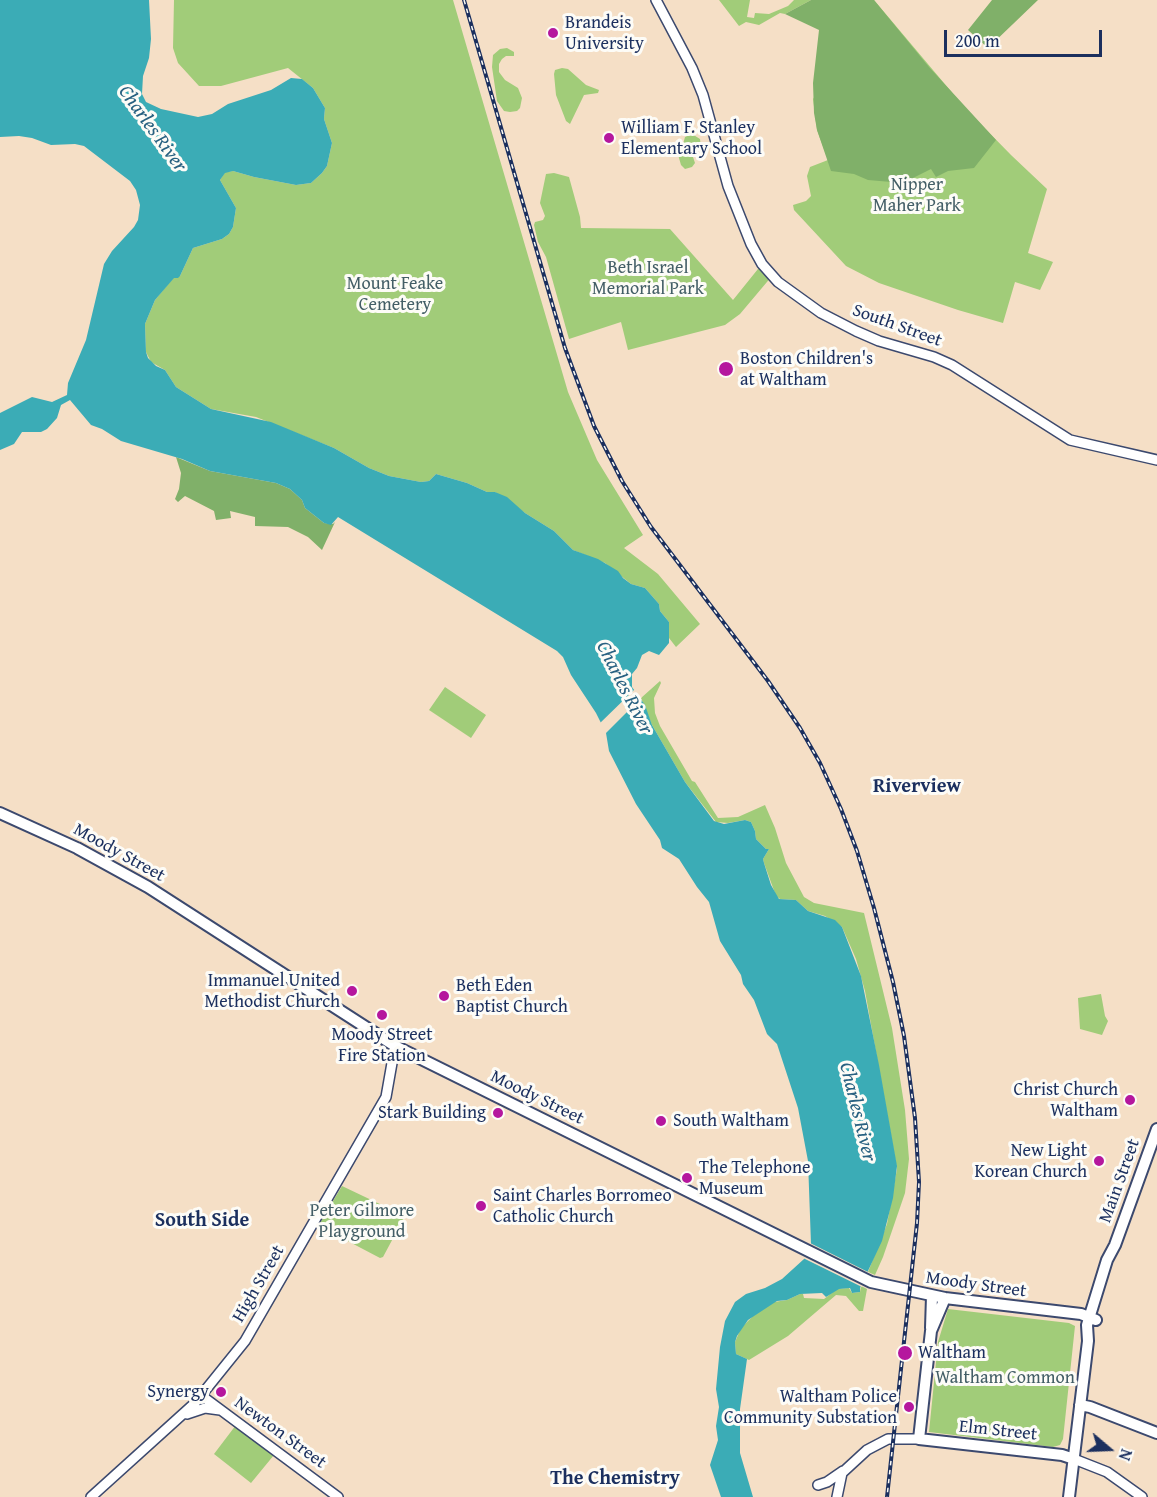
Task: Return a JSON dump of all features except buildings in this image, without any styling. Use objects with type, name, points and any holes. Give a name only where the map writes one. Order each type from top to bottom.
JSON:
[{"type":"main road","name":"South Street","points":[[656,0],[692,68],[703,95],[728,186],[751,244],[762,264],[778,282],[815,309],[856,331],[879,341],[947,362],[1070,440],[1157,460]]},
{"type":"main road","name":"Moody Street","points":[[0,813],[77,848],[124,873],[395,1046],[866,1280],[882,1286],[932,1296],[1063,1312],[1093,1319]]},
{"type":"main road","name":"High Street","points":[[91,1497],[202,1396],[245,1341],[387,1094],[395,1046]]},
{"type":"main road","name":"Main Street","points":[[1069,1497],[1088,1341],[1107,1260],[1115,1245],[1157,1129]]},
{"type":"main road","points":[[932,1296],[930,1319],[932,1331]]},
{"type":"main road","points":[[919,1439],[932,1331],[945,1298]]},
{"type":"main road","points":[[1063,1312],[1080,1323],[1088,1341]]},
{"type":"main road","name":"Newton Street","points":[[202,1396],[338,1497]]},
{"type":"main road","points":[[1080,1405],[1157,1433]]},
{"type":"main road","points":[[179,1418],[194,1410],[206,1408],[226,1413]]},
{"type":"main road","name":"Elm Street","points":[[838,1492],[840,1476],[845,1469],[861,1454],[888,1439],[919,1439],[1063,1455],[1074,1459]]},
{"type":"main road","points":[[1074,1459],[1107,1472],[1142,1497]]},
{"type":"main road","points":[[818,1485],[827,1482],[845,1469]]},
{"type":"green space","name":"Mount Feake Cemetery","points":[[174,0],[453,0],[568,392],[597,460],[643,535],[624,548],[658,574],[700,624],[676,647],[669,638],[669,622],[660,611],[659,604],[645,588],[631,584],[605,563],[573,550],[554,531],[495,492],[487,492],[467,483],[436,474],[429,481],[421,482],[389,476],[369,468],[334,448],[256,417],[211,409],[176,387],[165,370],[151,362],[146,352],[145,324],[155,300],[174,277],[180,276],[193,248],[222,239],[233,227],[236,208],[220,180],[225,172],[233,171],[296,185],[311,183],[327,166],[332,143],[324,119],[325,108],[313,88],[288,68],[221,86],[199,86],[178,63],[173,48]]},
{"type":"green space","points":[[719,0],[750,0],[747,17],[754,18],[755,13],[769,14],[788,6],[794,0],[811,0],[759,25],[746,22],[739,26]]},
{"type":"green space","points":[[811,0],[874,0],[929,67],[996,140],[974,168],[948,171],[936,177],[931,169],[903,183],[868,180],[854,174],[831,171],[817,130],[814,113],[813,83],[819,30],[785,14]]},
{"type":"green space","name":"Nipper Maher Park","points":[[874,0],[965,108],[1047,189],[1028,253],[1053,262],[1040,290],[1015,282],[1003,323],[879,283],[846,266],[794,210],[793,205],[806,201],[811,196],[807,176],[810,167],[828,160],[817,130],[813,99]]},
{"type":"green space","points":[[992,0],[1038,0],[988,48],[968,30]]},
{"type":"green space","points":[[507,48],[514,52],[514,56],[506,56],[502,59],[499,72],[505,80],[518,88],[522,98],[520,108],[510,112],[504,111],[497,101],[492,67],[493,55],[500,49]]},
{"type":"green space","points":[[568,69],[586,85],[599,90],[598,93],[584,95],[570,124],[566,121],[556,95],[554,74],[555,70]]},
{"type":"green space","points":[[692,134],[700,139],[701,147],[692,154],[695,163],[692,167],[685,169],[681,165],[677,151],[682,148],[685,137]]},
{"type":"green space","name":"Beth Israel Memorial Park","points":[[554,173],[569,177],[581,228],[670,229],[733,300],[762,264],[772,276],[740,314],[725,325],[628,350],[621,322],[569,339],[546,257],[538,242],[534,225],[535,222],[543,220],[545,216],[540,203],[546,174]]},
{"type":"green space","points":[[176,457],[210,471],[276,483],[290,489],[302,500],[305,508],[324,523],[333,524],[335,522],[322,550],[308,537],[288,527],[255,526],[255,517],[230,511],[231,518],[216,520],[214,511],[185,496],[178,502],[175,499],[181,473]]},
{"type":"green space","points":[[660,681],[654,698],[655,713],[660,726],[692,781],[695,782],[718,818],[738,817],[765,805],[786,863],[804,897],[814,903],[864,913],[892,1028],[905,1110],[909,1159],[905,1193],[875,1275],[868,1272],[887,1224],[897,1169],[865,991],[856,959],[842,927],[825,916],[808,911],[796,900],[780,899],[776,896],[763,859],[769,849],[766,849],[756,839],[751,822],[745,820],[728,823],[716,822],[685,782],[652,725],[641,698]]},
{"type":"green space","points":[[445,687],[486,715],[471,738],[429,710]]},
{"type":"green space","points":[[1101,994],[1108,1021],[1102,1035],[1080,1029],[1078,998]]},
{"type":"green space","name":"Peter Gilmore Playground","points":[[342,1186],[405,1216],[383,1257],[380,1258],[321,1227],[320,1223]]},
{"type":"green space","points":[[861,1286],[867,1289],[863,1311],[859,1311],[846,1296],[836,1295],[788,1336],[749,1360],[736,1354],[735,1342],[741,1328],[753,1316],[774,1302],[787,1300],[800,1294],[803,1294],[804,1298],[824,1299],[837,1289],[849,1288],[852,1293],[860,1292]]},
{"type":"green space","name":"Waltham Common","points":[[948,1309],[1069,1323],[1075,1326],[1063,1439],[1060,1445],[1053,1447],[929,1432],[938,1342]]},
{"type":"green space","points":[[236,1425],[274,1455],[251,1483],[214,1454]]},
{"type":"water","name":"Charles River","points":[[0,0],[149,0],[151,39],[149,58],[143,76],[142,94],[146,102],[161,109],[198,117],[212,114],[228,104],[271,90],[291,78],[302,79],[313,88],[325,108],[324,119],[332,143],[327,166],[311,183],[296,185],[233,171],[225,173],[220,180],[236,208],[233,227],[222,239],[193,248],[180,276],[174,278],[155,300],[145,324],[148,358],[156,366],[165,370],[176,387],[211,409],[271,422],[334,448],[369,468],[389,476],[421,482],[429,481],[436,474],[507,497],[525,513],[554,531],[573,550],[598,559],[618,571],[631,584],[645,588],[659,604],[660,611],[669,622],[669,643],[659,655],[649,651],[642,655],[632,674],[632,687],[645,705],[652,725],[685,782],[714,821],[724,824],[745,820],[751,822],[756,839],[766,849],[769,849],[763,859],[771,885],[779,899],[796,900],[808,911],[835,920],[842,927],[861,976],[879,1065],[897,1166],[893,1198],[882,1241],[860,1292],[852,1293],[850,1288],[839,1289],[826,1297],[822,1293],[800,1294],[787,1300],[777,1301],[748,1320],[737,1336],[736,1354],[747,1359],[740,1409],[740,1453],[753,1497],[721,1497],[710,1465],[718,1440],[716,1426],[719,1407],[716,1389],[720,1347],[725,1321],[735,1302],[746,1294],[782,1279],[804,1259],[811,1244],[808,1161],[798,1108],[777,1044],[767,1034],[754,1000],[720,941],[709,902],[679,859],[662,848],[660,840],[636,804],[609,751],[606,733],[596,713],[571,675],[563,657],[557,651],[338,517],[331,525],[324,523],[305,508],[302,500],[290,489],[276,483],[210,471],[182,459],[121,441],[91,425],[70,400],[61,405],[57,418],[47,429],[41,432],[22,432],[14,444],[0,450],[0,413],[32,397],[52,402],[67,395],[68,383],[86,340],[104,264],[112,251],[134,227],[138,220],[140,205],[136,190],[130,181],[84,146],[51,145],[19,136],[0,137]]},
{"type":"pier","points":[[635,689],[642,697],[603,736],[598,725]]},
{"type":"pier","points":[[810,1243],[870,1273],[862,1287],[803,1258]]},
{"type":"railway","points":[[464,0],[565,348],[594,426],[622,481],[651,527],[768,681],[800,728],[820,763],[841,809],[857,851],[874,908],[904,1036],[915,1118],[919,1182],[917,1223],[887,1497]]},
{"type":"place","name":"Brandeis University","points":[[553,33]]},
{"type":"place","name":"William F. Stanley Elementary School","points":[[609,138]]},
{"type":"place","name":"Boston Children's at Waltham","points":[[726,369]]},
{"type":"place","name":"Immanuel United Methodist Church","points":[[352,991]]},
{"type":"place","name":"Beth Eden Baptist Church","points":[[444,996]]},
{"type":"place","name":"Moody Street Fire Station","points":[[382,1015]]},
{"type":"place","name":"Christ Church Waltham","points":[[1130,1100]]},
{"type":"place","name":"Stark Building","points":[[498,1113]]},
{"type":"place","name":"South Waltham","points":[[661,1121]]},
{"type":"place","name":"New Light Korean Church","points":[[1099,1161]]},
{"type":"place","name":"The Telephone Museum","points":[[687,1178]]},
{"type":"place","name":"Saint Charles Borromeo Catholic Church","points":[[481,1206]]},
{"type":"place","name":"Waltham","points":[[905,1353]]},
{"type":"place","name":"Synergy","points":[[221,1392]]},
{"type":"place","name":"Waltham Police Community Substation","points":[[909,1407]]},
{"type":"district","name":"Riverview","points":[[917,787]]},
{"type":"district","name":"South Side","points":[[202,1221]]},
{"type":"district","name":"The Chemistry","points":[[615,1479]]}]
